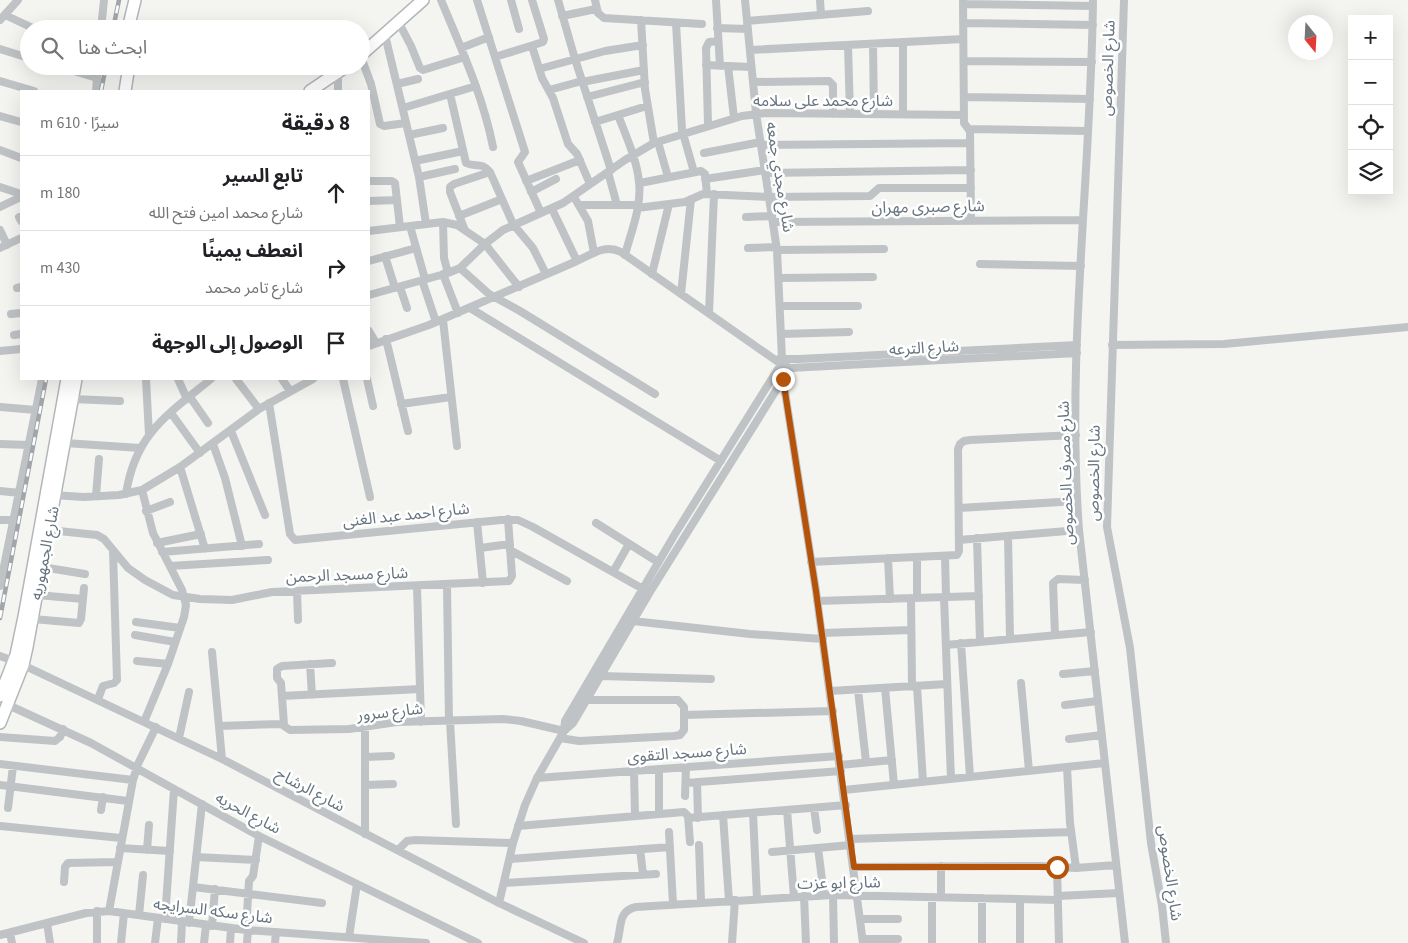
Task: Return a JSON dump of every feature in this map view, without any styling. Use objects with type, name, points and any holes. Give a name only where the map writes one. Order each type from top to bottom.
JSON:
[{"type":"main road","points":[[370,48],[423,0]]},
{"type":"main road","points":[[130,20],[134,4]]},
{"type":"main road","points":[[134,4],[134,20]]},
{"type":"main road","points":[[118,90],[120,75]]},
{"type":"main road","points":[[125,90],[128,75]]},
{"type":"main road","points":[[312,90],[335,75]]},
{"type":"main road","name":"شارع الجمهوريه","points":[[0,723],[3,700],[33,619],[50,530],[51,495],[66,380]]},
{"type":"main road","name":"شارع الجمهوريه","points":[[18,663],[24,618],[51,495],[65,443],[76,380]]},
{"type":"street","points":[[18,0],[2,18],[20,24]]},
{"type":"street","points":[[102,20],[104,0]]},
{"type":"street","points":[[441,0],[476,86],[486,116],[493,147]]},
{"type":"street","points":[[478,0],[525,154],[518,162],[541,213]]},
{"type":"street","points":[[511,0],[519,29]]},
{"type":"street","points":[[495,57],[543,41],[532,0]]},
{"type":"street","points":[[558,0],[574,59],[595,122],[617,205]]},
{"type":"street","points":[[595,0],[596,9],[600,17],[611,20],[702,24]]},
{"type":"street","points":[[716,0],[720,66]]},
{"type":"street","name":"شارع مجدي جمعه","points":[[745,0],[756,113],[777,249],[781,334],[779,361]]},
{"type":"street","points":[[820,0],[821,15]]},
{"type":"street","name":"شارع الخصوص","points":[[1124,0],[1107,527],[1130,648],[1151,844],[1162,906],[1166,943]]},
{"type":"street","points":[[1088,131],[970,129],[965,125],[963,2],[1093,3]]},
{"type":"street","name":"شارع مصرف الخصوص","points":[[1093,3],[1092,62],[1077,344],[1077,502],[1126,943]]},
{"type":"street","points":[[562,16],[596,9]]},
{"type":"street","points":[[718,28],[868,11]]},
{"type":"street","points":[[641,20],[647,106],[656,142],[668,177]]},
{"type":"street","points":[[399,23],[420,68],[423,70],[465,57]]},
{"type":"street","points":[[676,23],[683,134],[694,172]]},
{"type":"street","points":[[963,23],[1093,25]]},
{"type":"street","points":[[385,35],[419,177],[426,224]]},
{"type":"street","points":[[461,48],[489,37]]},
{"type":"street","points":[[750,50],[964,39]]},
{"type":"street","points":[[708,125],[707,45],[712,41],[718,40]]},
{"type":"street","points":[[903,42],[903,114]]},
{"type":"street","points":[[873,44],[874,114]]},
{"type":"street","points":[[539,69],[611,50],[643,45]]},
{"type":"street","points":[[848,45],[850,114]]},
{"type":"street","points":[[532,46],[539,69],[553,98],[569,146],[576,151],[590,184]]},
{"type":"street","points":[[0,49],[20,55]]},
{"type":"street","points":[[964,61],[1092,62]]},
{"type":"street","points":[[706,65],[751,67]]},
{"type":"street","points":[[728,66],[734,118]]},
{"type":"street","points":[[548,90],[644,70]]},
{"type":"street","points":[[87,75],[97,78]]},
{"type":"street","points":[[96,90],[97,75]]},
{"type":"street","points":[[338,90],[342,75]]},
{"type":"street","points":[[368,75],[380,124],[384,126],[406,123]]},
{"type":"street","points":[[397,84],[418,79]]},
{"type":"street","points":[[0,81],[31,90]]},
{"type":"street","points":[[753,82],[830,81],[833,85],[833,114]]},
{"type":"street","points":[[587,97],[645,82]]},
{"type":"street","points":[[403,108],[476,86]]},
{"type":"street","points":[[450,94],[466,163],[482,166],[490,172],[514,224],[533,248],[546,274]]},
{"type":"street","points":[[964,97],[1090,99]]},
{"type":"street","points":[[595,122],[647,106]]},
{"type":"street","name":"شارع محمد على سلامه","points":[[370,296],[460,268],[494,236],[514,224],[552,209],[574,197],[632,155],[656,142],[708,125],[756,113],[964,115]]},
{"type":"street","points":[[372,345],[440,321],[603,249],[612,249],[625,255],[638,206],[640,183],[618,115]]},
{"type":"street","points":[[0,116],[20,122]]},
{"type":"street","points":[[409,135],[443,128]]},
{"type":"street","points":[[970,129],[971,220]]},
{"type":"street","points":[[704,153],[762,144],[970,143]]},
{"type":"street","points":[[0,150],[20,158]]},
{"type":"street","points":[[415,161],[463,151]]},
{"type":"street","points":[[526,180],[580,160]]},
{"type":"street","points":[[419,177],[456,169]]},
{"type":"street","points":[[706,179],[766,172],[971,170]]},
{"type":"street","points":[[464,228],[450,192],[450,187],[490,172]]},
{"type":"street","points":[[640,183],[694,172],[705,174],[710,194],[709,313]]},
{"type":"street","points":[[531,192],[556,179]]},
{"type":"street","points":[[370,181],[393,181],[395,183],[400,228]]},
{"type":"street","points":[[0,187],[20,195]]},
{"type":"street","points":[[579,205],[638,206],[669,204],[691,199],[698,195],[710,194],[770,197],[870,196],[879,188],[971,188]]},
{"type":"street","points":[[0,207],[20,196]]},
{"type":"street","points":[[574,197],[590,224],[594,253]]},
{"type":"street","points":[[681,294],[691,199]]},
{"type":"street","points":[[370,201],[397,200]]},
{"type":"street","points":[[459,216],[502,200]]},
{"type":"street","points":[[652,274],[669,204]]},
{"type":"street","points":[[552,209],[577,261]]},
{"type":"street","name":"شارع صبرى مهران","points":[[746,217],[773,219],[1083,220]]},
{"type":"street","points":[[443,222],[445,274],[458,313]]},
{"type":"street","points":[[370,231],[443,222],[451,223],[464,228],[484,244],[519,287]]},
{"type":"street","points":[[410,226],[423,280],[440,321],[457,446]]},
{"type":"street","points":[[0,230],[3,247],[20,238]]},
{"type":"street","points":[[370,260],[416,248]]},
{"type":"street","points":[[748,248],[884,249]]},
{"type":"street","name":"شارع الترعه","points":[[625,255],[790,368],[1077,354]]},
{"type":"street","points":[[385,256],[407,308]]},
{"type":"street","points":[[980,264],[1081,266]]},
{"type":"street","points":[[460,268],[483,290],[655,394]]},
{"type":"street","points":[[779,278],[873,277]]},
{"type":"street","points":[[780,306],[858,306]]},
{"type":"street","points":[[470,308],[721,460]]},
{"type":"street","points":[[11,314],[20,313]]},
{"type":"street","points":[[1112,345],[1224,344],[1408,327]]},
{"type":"street","points":[[781,334],[849,332]]},
{"type":"street","points":[[386,340],[408,431]]},
{"type":"street","name":"شارع الترعه","points":[[779,361],[1077,344]]},
{"type":"street","points":[[0,351],[20,349]]},
{"type":"street","points":[[562,735],[565,721],[779,361]]},
{"type":"street","points":[[499,903],[518,826],[525,804],[537,778],[562,735],[573,723],[790,368]]},
{"type":"street","points":[[783,379],[833,711],[863,941],[898,939]]},
{"type":"street","points":[[0,586],[42,380]]},
{"type":"street","points":[[146,380],[148,435]]},
{"type":"street","points":[[179,380],[188,398],[208,423]]},
{"type":"street","points":[[126,494],[130,472],[140,448],[148,435],[210,380]]},
{"type":"street","points":[[237,380],[259,409]]},
{"type":"street","points":[[283,380],[290,391]]},
{"type":"street","points":[[51,495],[96,496],[126,494],[142,490],[180,467],[259,409],[309,380]]},
{"type":"street","points":[[343,380],[370,497]]},
{"type":"street","points":[[367,380],[373,406]]},
{"type":"street","points":[[401,404],[451,397]]},
{"type":"street","points":[[72,399],[120,401]]},
{"type":"street","name":"شارع احمد عبد الغنى","points":[[269,403],[290,534],[293,539],[508,519],[526,523],[643,589]]},
{"type":"street","points":[[0,407],[36,410]]},
{"type":"street","points":[[171,413],[200,453]]},
{"type":"street","points":[[231,430],[264,515]]},
{"type":"street","points":[[811,562],[958,554],[958,449],[962,442],[1076,435]]},
{"type":"street","points":[[65,443],[140,448]]},
{"type":"street","points":[[0,444],[29,445]]},
{"type":"street","points":[[213,444],[225,478],[242,546]]},
{"type":"street","points":[[96,496],[99,459]]},
{"type":"street","points":[[180,467],[205,549]]},
{"type":"street","points":[[142,490],[146,511],[157,543],[185,597],[185,612],[180,628],[168,664],[144,722]]},
{"type":"street","points":[[0,491],[20,493]]},
{"type":"street","points":[[146,511],[170,502]]},
{"type":"street","points":[[959,508],[1077,502]]},
{"type":"street","points":[[508,519],[510,547]]},
{"type":"street","points":[[0,520],[14,520]]},
{"type":"street","points":[[477,522],[483,583]]},
{"type":"street","points":[[596,523],[658,562]]},
{"type":"street","name":"شارع مسجد الرحمن","points":[[50,530],[97,535],[104,540],[128,568],[145,580],[173,594],[185,597],[232,600],[262,594],[297,591],[510,581],[512,578],[510,547]]},
{"type":"street","points":[[959,540],[1080,530]]},
{"type":"street","points":[[157,543],[201,534]]},
{"type":"street","points":[[1008,536],[1010,639]]},
{"type":"street","points":[[977,538],[980,642]]},
{"type":"street","points":[[162,552],[259,544]]},
{"type":"street","points":[[613,572],[629,544]]},
{"type":"street","points":[[480,548],[510,547],[567,581]]},
{"type":"street","points":[[98,700],[103,686],[114,683],[117,680],[113,551]]},
{"type":"street","points":[[945,556],[951,779]]},
{"type":"street","points":[[917,557],[911,630],[923,782]]},
{"type":"street","points":[[888,558],[890,599]]},
{"type":"street","points":[[170,566],[268,560]]},
{"type":"street","points":[[42,568],[85,574]]},
{"type":"street","points":[[1055,635],[1053,583],[1056,580],[1085,580]]},
{"type":"street","points":[[447,585],[450,721],[456,824]]},
{"type":"street","points":[[417,586],[420,722]]},
{"type":"street","points":[[33,619],[78,624],[81,619],[84,588]]},
{"type":"street","points":[[297,591],[298,620]]},
{"type":"street","points":[[37,595],[83,599]]},
{"type":"street","points":[[817,601],[978,596]]},
{"type":"street","points":[[136,622],[180,628]]},
{"type":"street","points":[[633,622],[744,634],[822,636],[911,630]]},
{"type":"street","points":[[946,645],[1091,632]]},
{"type":"street","points":[[135,635],[175,642]]},
{"type":"street","points":[[961,643],[970,777]]},
{"type":"street","points":[[212,652],[222,759]]},
{"type":"street","name":"شارع الرشاح","points":[[0,656],[222,759],[499,903],[584,943]]},
{"type":"street","points":[[137,661],[168,664]]},
{"type":"street","points":[[284,725],[281,683],[277,677],[278,668],[282,666],[332,663]]},
{"type":"street","points":[[310,664],[312,695]]},
{"type":"street","points":[[1063,674],[1095,671]]},
{"type":"street","points":[[600,676],[712,679]]},
{"type":"street","points":[[1021,683],[1029,771]]},
{"type":"street","points":[[830,692],[947,684]]},
{"type":"street","points":[[885,688],[894,785]]},
{"type":"street","points":[[282,696],[420,689]]},
{"type":"street","points":[[858,690],[866,762]]},
{"type":"street","points":[[179,738],[189,692]]},
{"type":"street","name":"شارع الحريه","points":[[3,700],[137,766],[174,789],[259,836],[478,943]]},
{"type":"street","points":[[586,700],[675,700],[681,702],[684,707],[684,715],[833,711]]},
{"type":"street","points":[[1065,705],[1098,701]]},
{"type":"street","name":"شارع سرور","points":[[219,726],[284,725],[290,730],[349,729],[388,723],[511,720],[579,741],[680,735],[684,730],[684,715]]},
{"type":"street","points":[[109,911],[133,780],[137,766],[156,727]]},
{"type":"street","points":[[365,727],[365,834]]},
{"type":"street","points":[[0,737],[55,741],[60,737],[63,729]]},
{"type":"street","points":[[1069,739],[1102,735]]},
{"type":"street","points":[[366,757],[391,756]]},
{"type":"street","name":"شارع مسجد التقوى","points":[[537,778],[839,756]]},
{"type":"street","points":[[686,783],[841,768],[866,762],[892,760]]},
{"type":"street","points":[[844,790],[1105,763]]},
{"type":"street","points":[[0,764],[133,780]]},
{"type":"street","points":[[8,808],[13,766]]},
{"type":"street","points":[[685,796],[686,767]]},
{"type":"street","points":[[1067,767],[1071,832],[1076,868]]},
{"type":"street","points":[[659,769],[659,814]]},
{"type":"street","points":[[634,771],[635,816]]},
{"type":"street","points":[[697,782],[698,818]]},
{"type":"street","points":[[366,785],[393,784]]},
{"type":"street","points":[[0,785],[128,800]]},
{"type":"street","points":[[155,943],[162,919],[170,851],[174,789]]},
{"type":"street","points":[[101,810],[103,797]]},
{"type":"street","points":[[181,943],[192,887],[202,804]]},
{"type":"street","points":[[688,818],[846,805]]},
{"type":"street","points":[[814,808],[817,830]]},
{"type":"street","points":[[787,810],[794,897]]},
{"type":"street","points":[[518,826],[684,812],[688,818],[690,842]]},
{"type":"street","points":[[753,813],[757,899]]},
{"type":"street","points":[[722,816],[732,901],[732,943]]},
{"type":"street","points":[[147,850],[150,824]]},
{"type":"street","points":[[0,826],[122,838]]},
{"type":"street","points":[[670,832],[673,904]]},
{"type":"street","points":[[772,852],[818,848],[850,842],[1071,832]]},
{"type":"street","points":[[247,943],[249,881],[253,876],[259,836]]},
{"type":"street","points":[[398,850],[407,841],[415,840],[513,843]]},
{"type":"street","points":[[699,845],[701,902]]},
{"type":"street","points":[[510,859],[670,847]]},
{"type":"street","points":[[120,848],[170,851]]},
{"type":"street","points":[[818,848],[824,895]]},
{"type":"street","points":[[640,849],[643,874]]},
{"type":"street","points":[[196,857],[256,860]]},
{"type":"street","points":[[64,882],[65,866],[68,863],[117,862]]},
{"type":"street","points":[[854,867],[1076,868],[1116,865]]},
{"type":"street","points":[[941,866],[941,897]]},
{"type":"street","points":[[1057,867],[1059,943]]},
{"type":"street","points":[[504,883],[656,874]]},
{"type":"street","points":[[139,915],[143,875]]},
{"type":"street","points":[[349,937],[357,884]]},
{"type":"street","points":[[192,887],[322,903]]},
{"type":"street","points":[[204,943],[215,889]]},
{"type":"street","name":"شارع ابو عزت","points":[[617,943],[622,917],[628,908],[824,895],[1020,899],[1119,893]]},
{"type":"street","points":[[833,895],[834,943]]},
{"type":"street","points":[[804,896],[806,943]]},
{"type":"street","points":[[932,897],[932,943]]},
{"type":"street","points":[[982,898],[982,943]]},
{"type":"street","points":[[1020,899],[1020,943]]},
{"type":"street","name":"شارع سكه السرايجه","points":[[0,935],[47,923],[109,911],[247,930],[421,943]]},
{"type":"street","points":[[97,912],[97,943]]},
{"type":"street","points":[[122,943],[124,913]]},
{"type":"street","points":[[860,919],[898,919]]},
{"type":"street","points":[[47,923],[50,943]]},
{"type":"street","points":[[230,943],[231,928]]},
{"type":"street","points":[[275,943],[276,932]]},
{"type":"street","points":[[10,933],[12,943]]},
{"type":"street","points":[[300,943],[301,934]]},
{"type":"railway","points":[[115,20],[119,0]]},
{"type":"railway","points":[[101,90],[104,75]]},
{"type":"railway","points":[[0,618],[46,380]]},
{"type":"route","points":[[783,379],[816,591],[854,867],[1057,867]]}]
